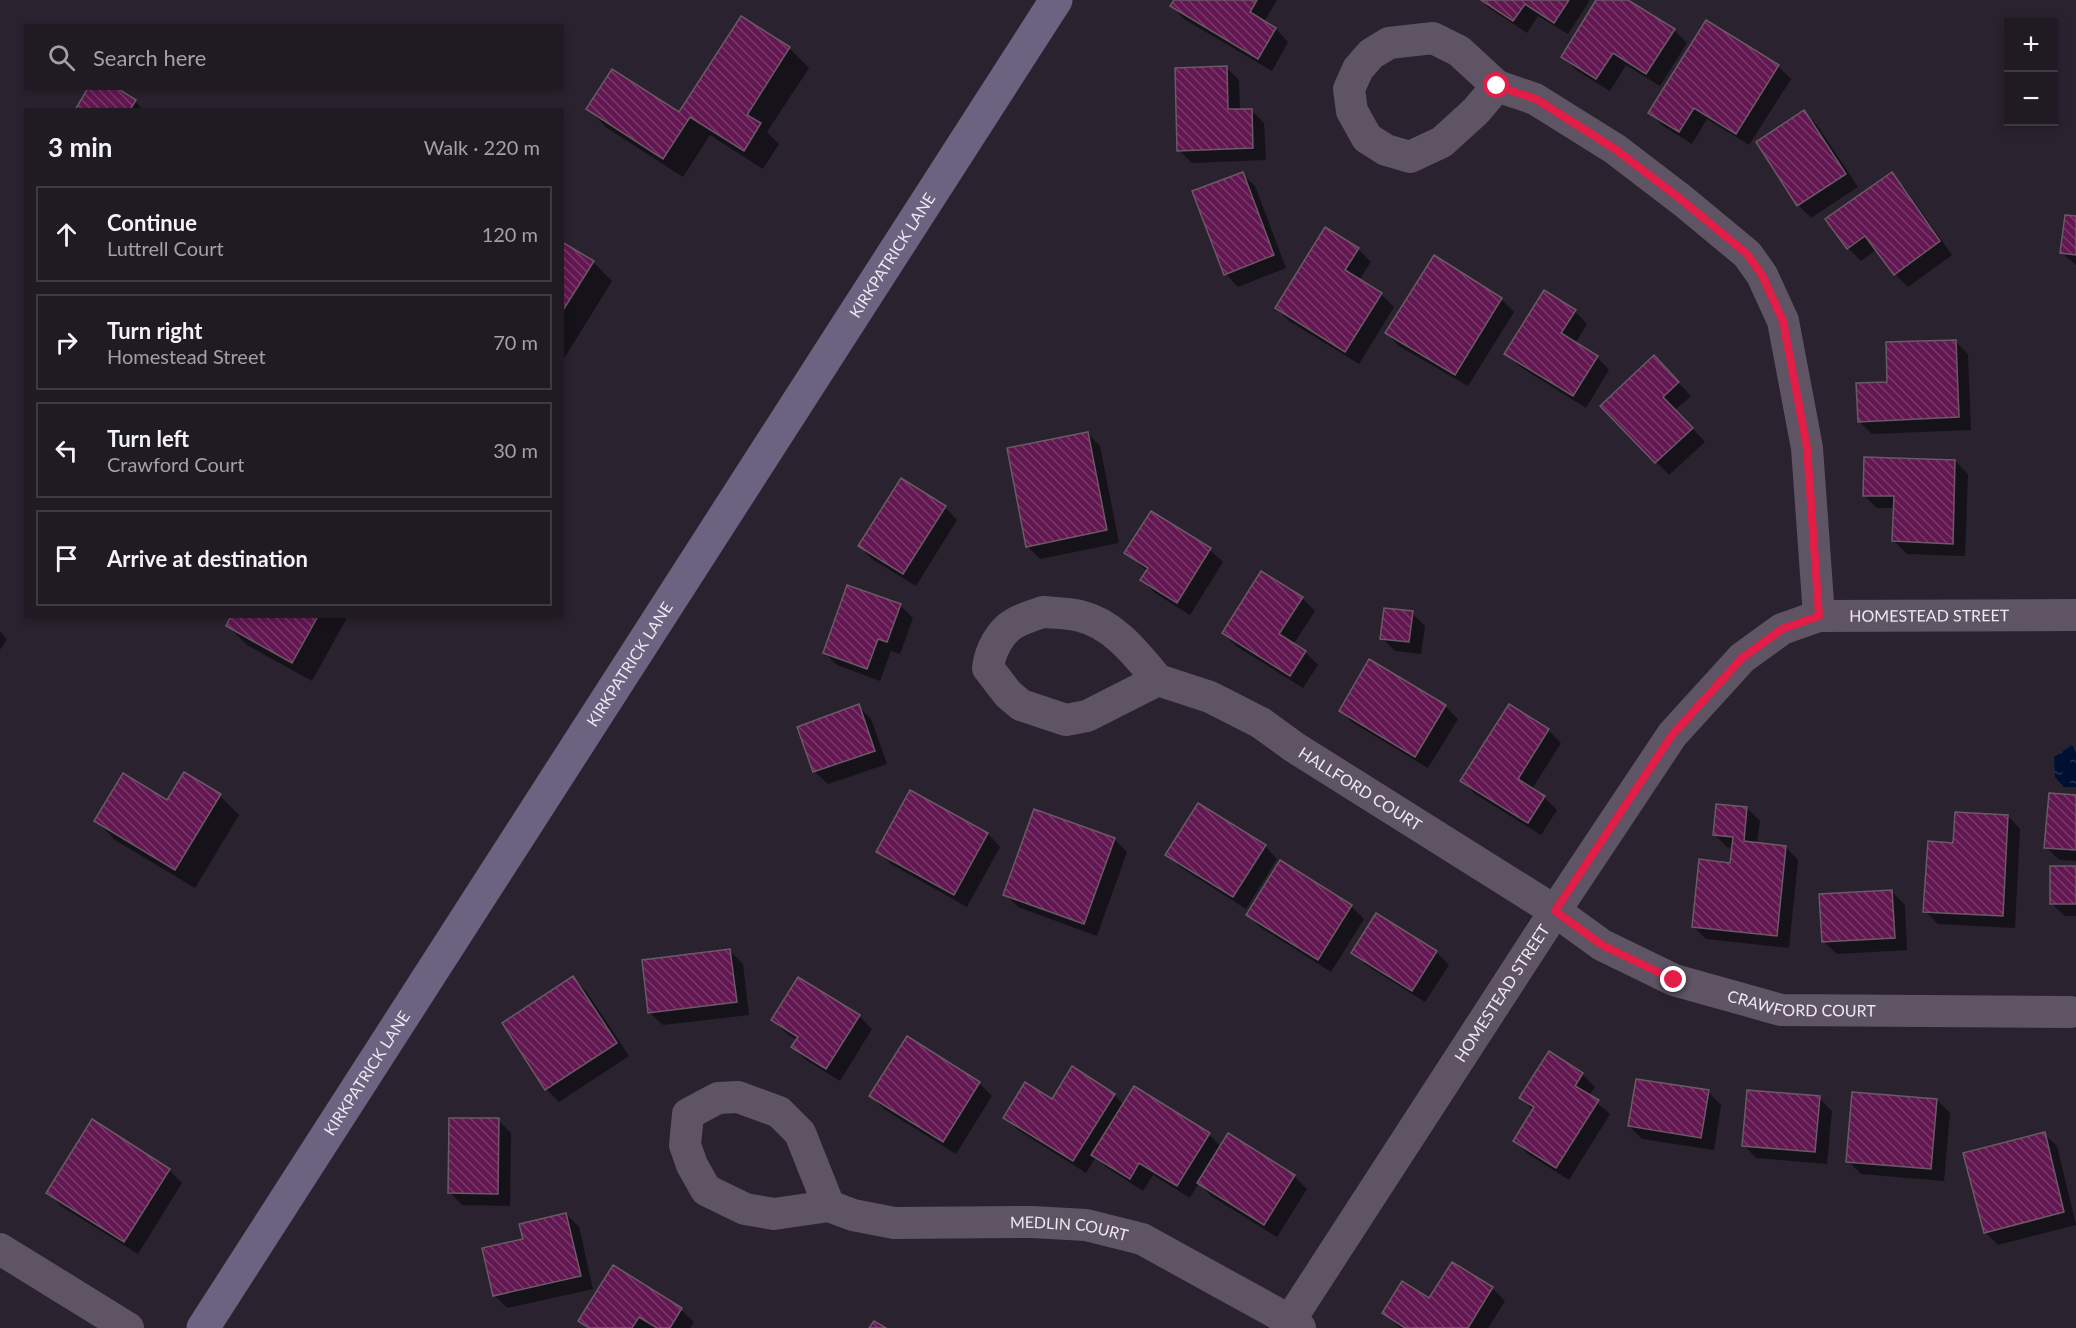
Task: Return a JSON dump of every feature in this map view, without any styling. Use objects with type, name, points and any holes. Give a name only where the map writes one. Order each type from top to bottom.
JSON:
[{"type":"street","name":"KIRKPATRICK LANE","points":[[203,1328],[1056,0]]},
{"type":"street","points":[[1497,86],[1476,111],[1443,142],[1410,157],[1386,150],[1367,138],[1352,111],[1349,89],[1358,69],[1371,54],[1389,43],[1433,38],[1459,51],[1497,86],[1536,99],[1615,149],[1747,254],[1762,275],[1783,321],[1807,448],[1819,616]]},
{"type":"street","name":"HALLFORD COURT","points":[[1158,680],[1087,716],[1066,720],[1022,705],[1008,694],[988,668],[989,655],[1004,632],[1015,623],[1043,612],[1081,616],[1102,624],[1123,641],[1158,680],[1210,697],[1261,723],[1294,747],[1555,911]]},
{"type":"street","name":"HOMESTEAD STREET","points":[[1291,1325],[1555,911],[1672,735],[1742,658],[1782,629],[1819,616],[2076,615]]},
{"type":"street","name":"CRAWFORD COURT","points":[[1555,911],[1602,945],[1674,980],[1781,1010],[2070,1012]]},
{"type":"street","name":"MEDLIN COURT","points":[[830,1206],[800,1133],[779,1112],[738,1097],[718,1098],[688,1113],[685,1145],[692,1165],[706,1190],[745,1209],[774,1214],[830,1206],[853,1215],[894,1223],[1032,1222],[1086,1225],[1142,1239],[1291,1325]]},
{"type":"street","points":[[0,1249],[128,1328]]},
{"type":"water","points":[[2072,745],[2076,753],[2076,787],[2064,787],[2055,777],[2054,757]]},
{"type":"building","points":[[1174,0],[1257,0],[1250,12],[1276,28],[1258,59],[1170,6]]},
{"type":"building","points":[[1481,0],[1569,0],[1554,23],[1525,4],[1513,21]]},
{"type":"building","points":[[1596,0],[1628,0],[1675,29],[1646,74],[1613,53],[1596,79],[1561,57]]},
{"type":"building","points":[[741,16],[790,47],[747,115],[761,123],[744,151],[690,117],[663,159],[586,109],[612,69],[679,112]]},
{"type":"building","points":[[1706,20],[1779,65],[1736,134],[1694,108],[1679,132],[1648,113]]},
{"type":"building","points":[[1227,66],[1228,109],[1252,109],[1253,148],[1177,151],[1175,68]]},
{"type":"building","points":[[87,90],[120,90],[136,100],[131,108],[76,108]]},
{"type":"building","points":[[1804,110],[1846,174],[1797,206],[1756,142]]},
{"type":"building","points":[[1243,172],[1274,255],[1224,275],[1192,191]]},
{"type":"building","points":[[1892,172],[1940,241],[1894,275],[1865,236],[1847,249],[1825,219]]},
{"type":"building","points":[[2065,215],[2076,216],[2076,255],[2060,253]]},
{"type":"building","points":[[1325,227],[1359,248],[1345,270],[1382,293],[1345,352],[1275,308]]},
{"type":"building","points":[[564,243],[594,261],[564,309]]},
{"type":"building","points":[[1434,255],[1502,298],[1455,375],[1385,333]]},
{"type":"building","points":[[1544,290],[1576,310],[1561,333],[1598,356],[1573,396],[1504,354]]},
{"type":"building","points":[[1956,340],[1959,417],[1858,422],[1856,383],[1887,382],[1886,342]]},
{"type":"building","points":[[1654,355],[1679,382],[1663,397],[1693,428],[1655,463],[1600,406]]},
{"type":"building","points":[[1088,432],[1107,530],[1026,547],[1007,448]]},
{"type":"building","points":[[1864,457],[1955,460],[1953,544],[1892,541],[1894,496],[1863,496]]},
{"type":"building","points":[[901,478],[946,506],[903,574],[858,546]]},
{"type":"building","points":[[1151,511],[1211,548],[1177,603],[1140,580],[1148,568],[1124,553]]},
{"type":"building","points":[[1261,571],[1303,597],[1279,634],[1306,651],[1290,676],[1222,633]]},
{"type":"building","points":[[847,585],[901,604],[887,642],[878,639],[867,669],[823,653]]},
{"type":"building","points":[[1384,608],[1413,611],[1409,642],[1380,639]]},
{"type":"building","points":[[230,618],[317,618],[292,663],[226,626]]},
{"type":"building","points":[[1369,659],[1446,705],[1415,757],[1339,711]]},
{"type":"building","points":[[859,704],[875,751],[813,772],[797,727]]},
{"type":"building","points":[[1509,704],[1549,729],[1518,779],[1545,796],[1528,823],[1460,781]]},
{"type":"building","points":[[184,772],[221,794],[175,870],[94,821],[123,773],[167,800]]},
{"type":"building","points":[[910,790],[988,833],[954,895],[876,852]]},
{"type":"building","points":[[2049,793],[2076,795],[2076,850],[2044,848]]},
{"type":"building","points":[[1198,803],[1266,845],[1233,897],[1165,855]]},
{"type":"building","points":[[1716,804],[1747,807],[1744,841],[1786,846],[1777,936],[1692,927],[1699,859],[1730,863],[1733,837],[1713,835]]},
{"type":"building","points":[[1034,809],[1115,838],[1084,924],[1003,895]]},
{"type":"building","points":[[1955,812],[2008,815],[2003,916],[1923,912],[1928,841],[1953,843]]},
{"type":"building","points":[[1280,860],[1352,905],[1318,960],[1246,915]]},
{"type":"building","points":[[2050,866],[2076,866],[2076,904],[2050,904]]},
{"type":"building","points":[[1892,890],[1895,938],[1822,942],[1819,894]]},
{"type":"building","points":[[1376,913],[1437,951],[1412,991],[1351,953]]},
{"type":"building","points":[[730,949],[737,1002],[648,1013],[642,960]]},
{"type":"building","points":[[573,976],[617,1043],[545,1090],[502,1023]]},
{"type":"building","points":[[798,977],[860,1015],[826,1069],[791,1047],[798,1037],[771,1020]]},
{"type":"building","points":[[907,1036],[980,1082],[943,1142],[869,1096]]},
{"type":"building","points":[[1549,1051],[1583,1073],[1575,1086],[1599,1100],[1556,1168],[1513,1141],[1534,1107],[1519,1098]]},
{"type":"building","points":[[1072,1066],[1115,1094],[1073,1161],[1003,1118],[1025,1082],[1052,1099]]},
{"type":"building","points":[[1636,1079],[1709,1090],[1701,1138],[1628,1126]]},
{"type":"building","points":[[1134,1086],[1210,1133],[1177,1186],[1139,1163],[1130,1179],[1091,1155]]},
{"type":"building","points":[[1747,1090],[1820,1096],[1815,1152],[1742,1146]]},
{"type":"building","points":[[1852,1092],[1937,1099],[1931,1169],[1846,1162]]},
{"type":"building","points":[[449,1118],[499,1118],[498,1194],[448,1193]]},
{"type":"building","points":[[92,1119],[170,1169],[124,1242],[46,1193]]},
{"type":"building","points":[[2045,1132],[2064,1212],[1984,1233],[1963,1153]]},
{"type":"building","points":[[1228,1133],[1295,1175],[1264,1225],[1197,1183]]},
{"type":"building","points":[[566,1213],[581,1276],[493,1296],[482,1248],[523,1239],[519,1224]]},
{"type":"building","points":[[1452,1262],[1493,1287],[1468,1328],[1405,1328],[1382,1313],[1402,1281],[1429,1298]]},
{"type":"building","points":[[613,1265],[682,1308],[670,1328],[657,1328],[639,1317],[632,1328],[589,1328],[578,1321]]},
{"type":"building","points":[[874,1321],[886,1328],[869,1328]]},
{"type":"route","points":[[1497,86],[1536,99],[1615,149],[1683,201],[1747,254],[1762,275],[1783,321],[1807,448],[1819,616],[1782,629],[1742,658],[1672,735],[1555,911],[1602,945],[1674,980]]}]
